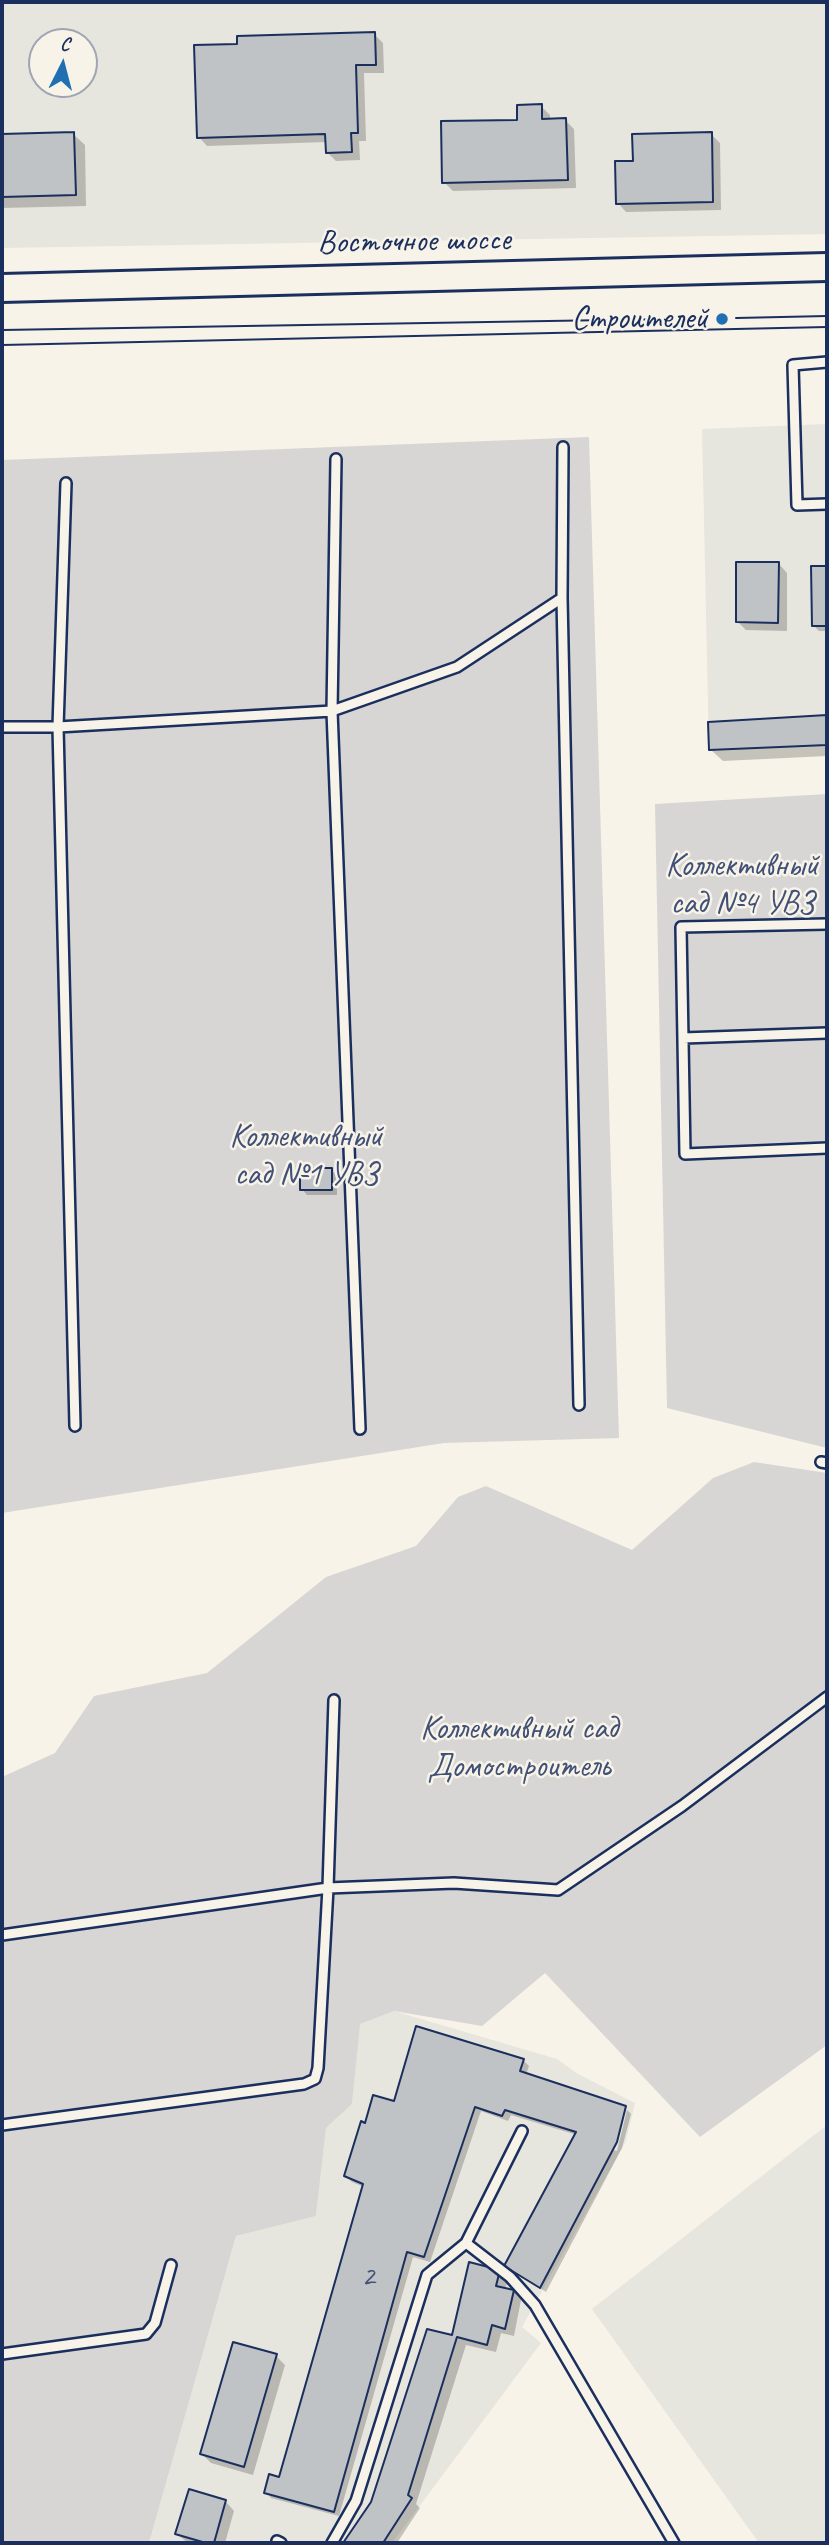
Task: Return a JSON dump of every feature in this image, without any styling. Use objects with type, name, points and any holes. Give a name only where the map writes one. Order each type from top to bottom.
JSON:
[{"type":"main road","name":"Восточное шоссе","points":[[2,288],[827,267]]},
{"type":"lane","points":[[827,362],[793,365],[797,505],[827,504]]},
{"type":"lane","points":[[562,447],[562,598],[579,1405]]},
{"type":"lane","points":[[336,459],[332,711],[360,1429]]},
{"type":"lane","points":[[66,483],[58,727],[75,1426]]},
{"type":"lane","points":[[2,727],[58,727],[332,711],[457,667],[562,598]]},
{"type":"lane","points":[[827,924],[681,927],[685,1154],[827,1148]]},
{"type":"lane","points":[[683,1038],[827,1033]]},
{"type":"lane","points":[[2,1935],[328,1888],[454,1883],[558,1890],[682,1806],[827,1696]]},
{"type":"lane","points":[[2,2125],[304,2084],[315,2079],[318,2068],[328,1888],[334,1700]]},
{"type":"lane","points":[[332,2543],[356,2501],[427,2275],[466,2243],[522,2131]]},
{"type":"lane","points":[[466,2243],[510,2277],[535,2305],[674,2543]]},
{"type":"lane","points":[[2,2354],[146,2334],[155,2323],[172,2265]]},
{"type":"shaded area","points":[[2,2],[827,2],[827,234],[2,248]]},
{"type":"shaded area","points":[[827,424],[827,745],[709,750],[702,429]]},
{"type":"shaded area","points":[[394,2011],[557,2059],[578,2074],[635,2103],[626,2141],[522,2327],[541,2343],[392,2543],[149,2543],[236,2236],[316,2216],[326,2128],[352,2104],[359,2024]]},
{"type":"shaded area","points":[[827,2125],[827,2543],[759,2543],[592,2309]]},
{"type":"green space","name":"Коллективный сад №1 УВЗ","points":[[589,437],[619,1438],[444,1443],[2,1513],[2,460]]},
{"type":"green space","name":"Коллективный сад №4 УВЗ","points":[[827,794],[827,1448],[667,1408],[655,804]]},
{"type":"green space","name":"Коллективный сад Домостроитель","points":[[754,1462],[827,1473],[827,2045],[700,2137],[545,1973],[482,2026],[394,2011],[360,2024],[352,2104],[326,2128],[316,2216],[236,2236],[149,2543],[2,2543],[2,1777],[55,1753],[94,1696],[207,1673],[326,1577],[416,1546],[458,1497],[486,1486],[632,1550],[713,1478]]},
{"type":"building","points":[[375,32],[376,65],[356,65],[358,133],[351,133],[352,152],[326,153],[325,134],[197,138],[194,45],[237,44],[237,36]]},
{"type":"building","points":[[542,104],[542,119],[566,118],[568,180],[442,183],[441,121],[517,120],[517,105]]},
{"type":"building","points":[[74,132],[76,195],[2,197],[2,134]]},
{"type":"building","points":[[712,132],[713,202],[616,204],[615,161],[633,161],[632,134]]},
{"type":"building","points":[[736,562],[779,562],[778,623],[736,622]]},
{"type":"building","points":[[811,566],[827,566],[827,626],[812,626]]},
{"type":"building","points":[[827,715],[827,745],[709,750],[708,722]]},
{"type":"building","points":[[300,1168],[332,1168],[332,1190],[300,1190]]},
{"type":"building","points":[[416,2026],[524,2059],[520,2071],[626,2106],[617,2142],[540,2288],[504,2266],[576,2132],[505,2110],[502,2116],[475,2107],[424,2257],[407,2252],[334,2512],[264,2493],[269,2474],[279,2477],[363,2184],[344,2176],[361,2121],[365,2123],[373,2095],[394,2101]]},
{"type":"building","points":[[469,2262],[500,2270],[496,2286],[514,2290],[505,2329],[492,2325],[487,2345],[457,2337],[408,2495],[412,2498],[383,2543],[343,2543],[371,2502],[427,2329],[452,2335]]},
{"type":"building","points":[[233,2342],[277,2354],[244,2467],[200,2454]]},
{"type":"building","points":[[189,2489],[226,2500],[214,2543],[175,2534]]},
{"type":"tram line","points":[[736,318],[827,316]]},
{"type":"tram line","points":[[2,330],[670,319]]},
{"type":"tram line","points":[[2,345],[827,327]]},
{"type":"place","name":"Строителей","points":[[722,319]]}]
